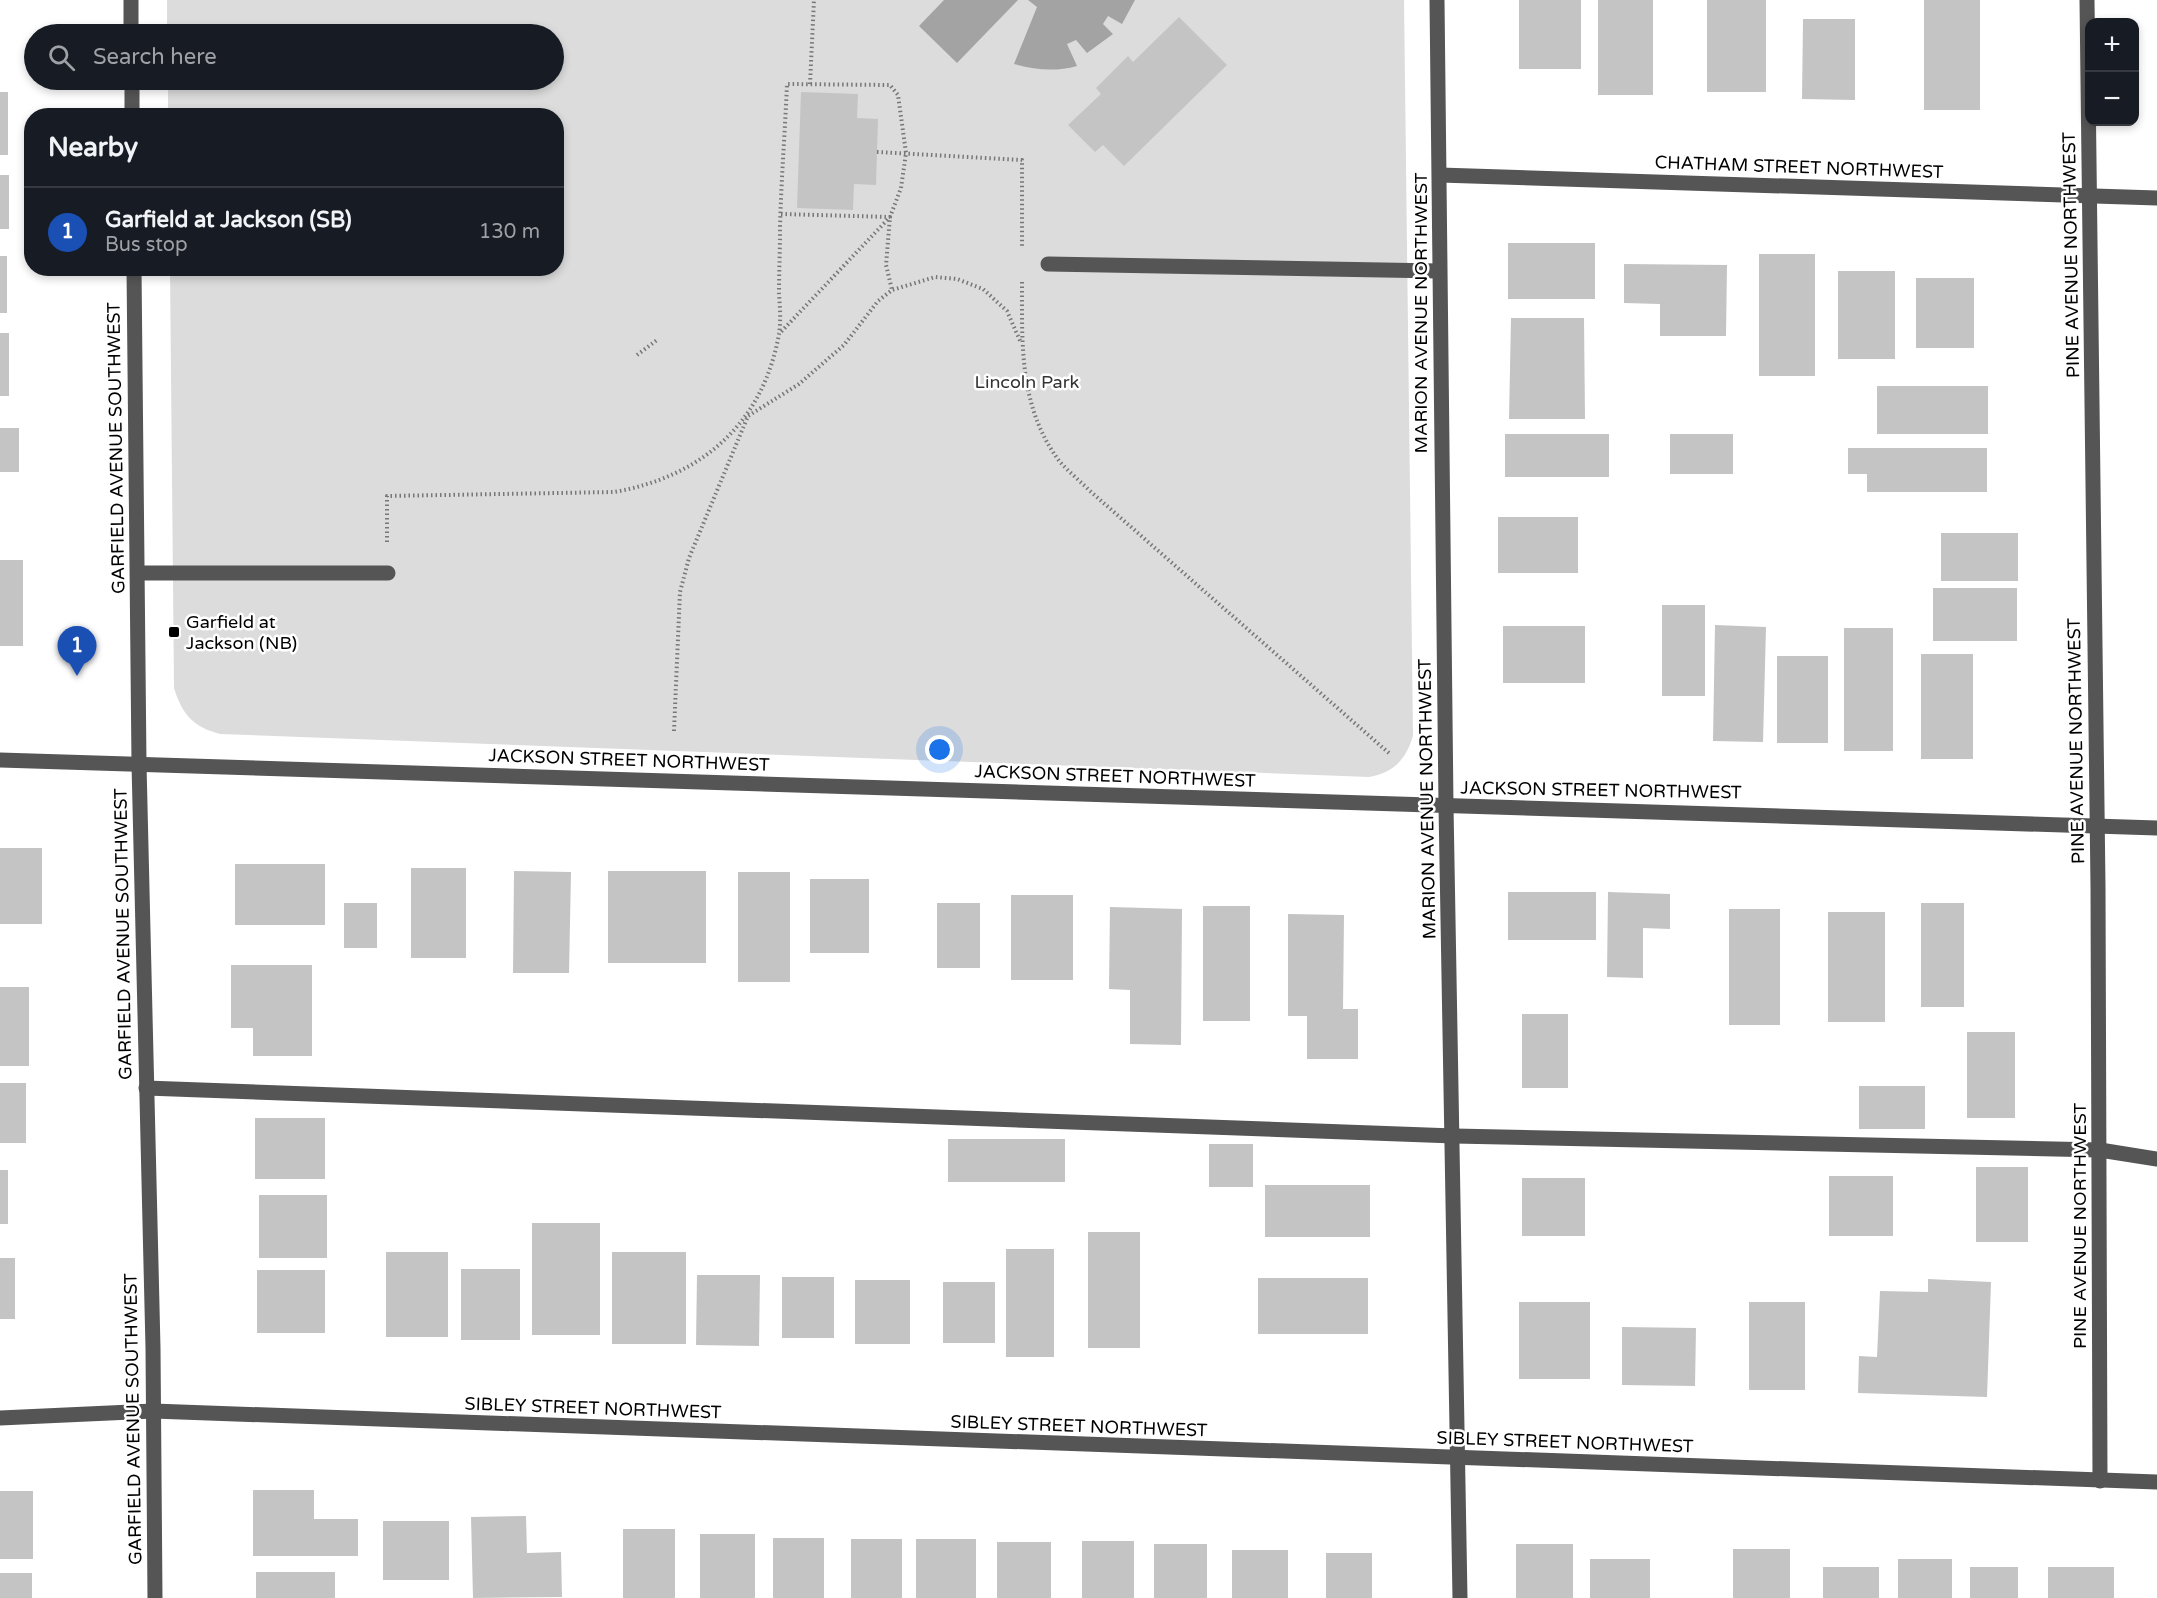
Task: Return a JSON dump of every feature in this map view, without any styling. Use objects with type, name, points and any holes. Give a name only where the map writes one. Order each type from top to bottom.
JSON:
[{"type":"street","points":[[131,0],[131,24]]},
{"type":"street","name":"MARION AVENUE NORTHWEST","points":[[1437,0],[1446,806],[1454,1136],[1460,1598]]},
{"type":"street","name":"PINE AVENUE NORTHWEST","points":[[2087,0],[2100,1150],[2100,1481]]},
{"type":"street","points":[[132,90],[132,108]]},
{"type":"street","name":"CHATHAM STREET NORTHWEST","points":[[1440,175],[2157,198]]},
{"type":"street","points":[[1048,264],[1439,271]]},
{"type":"street","name":"GARFIELD AVENUE SOUTHWEST","points":[[134,276],[139,764],[155,1598]]},
{"type":"street","points":[[138,573],[388,573]]},
{"type":"street","name":"JACKSON STREET NORTHWEST","points":[[0,760],[2157,828]]},
{"type":"street","points":[[146,1088],[1454,1136],[2100,1150],[2157,1159]]},
{"type":"street","name":"SIBLEY STREET NORTHWEST","points":[[0,1418],[153,1411],[2157,1482]]},
{"type":"path","points":[[810,84],[814,0]]},
{"type":"path","points":[[674,731],[680,592],[689,558],[748,416],[769,372],[779,334],[781,214],[787,84],[890,85],[898,94],[906,153],[901,188],[890,217],[886,265],[892,290]]},
{"type":"path","points":[[877,152],[1022,160],[1022,253]]},
{"type":"path","points":[[781,214],[890,217]]},
{"type":"path","points":[[779,334],[890,217]]},
{"type":"path","points":[[1022,276],[1024,376],[1031,408],[1060,462],[1090,491],[1390,754]]},
{"type":"path","points":[[388,573],[387,496],[614,492],[646,487],[677,474],[706,457],[748,416],[799,384],[844,345],[878,301],[892,290],[935,277],[957,279],[982,289],[1007,311],[1022,344]]},
{"type":"path","points":[[637,355],[657,340]]},
{"type":"green space","name":"Lincoln Park","points":[[167,0],[1404,0],[1413,736],[1407,752],[1392,768],[1369,777],[220,734],[203,728],[185,712],[174,688],[170,276],[564,276],[564,108],[168,108],[168,90],[564,90],[564,24],[167,24]]},
{"type":"shaded area","points":[[944,0],[1018,0],[957,63],[919,26]]},
{"type":"shaded area","points":[[1028,0],[1135,0],[1122,24],[1108,16],[1103,24],[1113,34],[1087,53],[1076,40],[1067,44],[1077,66],[1053,70],[1014,64],[1037,7]]},
{"type":"building","points":[[1519,0],[1581,0],[1581,69],[1519,69]]},
{"type":"building","points":[[1598,0],[1653,0],[1653,95],[1598,95]]},
{"type":"building","points":[[1707,0],[1766,0],[1766,92],[1707,92]]},
{"type":"building","points":[[1924,0],[1980,0],[1980,110],[1924,110]]},
{"type":"building","points":[[1179,17],[1227,65],[1124,166],[1103,145],[1095,152],[1068,125],[1101,94],[1096,88],[1128,56],[1133,62]]},
{"type":"building","points":[[1803,19],[1855,19],[1855,100],[1802,99]]},
{"type":"building","points":[[0,92],[8,92],[8,155],[0,155]]},
{"type":"building","points":[[801,92],[858,94],[857,118],[878,119],[876,185],[854,184],[853,210],[797,208]]},
{"type":"building","points":[[0,175],[9,175],[9,229],[0,229]]},
{"type":"building","points":[[1508,243],[1595,243],[1595,299],[1508,299]]},
{"type":"building","points":[[1759,254],[1815,254],[1815,376],[1759,376]]},
{"type":"building","points":[[0,256],[7,256],[7,313],[0,313]]},
{"type":"building","points":[[1624,264],[1727,265],[1726,336],[1660,336],[1660,304],[1624,303]]},
{"type":"building","points":[[1838,271],[1895,271],[1895,359],[1838,359]]},
{"type":"building","points":[[1916,278],[1974,278],[1974,348],[1916,348]]},
{"type":"building","points":[[1511,318],[1584,318],[1585,419],[1509,419]]},
{"type":"building","points":[[0,333],[9,333],[9,396],[0,396]]},
{"type":"building","points":[[1877,386],[1988,386],[1988,434],[1877,434]]},
{"type":"building","points":[[0,428],[19,428],[19,472],[0,472]]},
{"type":"building","points":[[1505,434],[1609,434],[1609,477],[1505,477]]},
{"type":"building","points":[[1670,434],[1733,434],[1733,474],[1670,474]]},
{"type":"building","points":[[1848,448],[1987,448],[1987,492],[1867,492],[1867,474],[1848,474]]},
{"type":"building","points":[[1498,517],[1578,517],[1578,573],[1498,573]]},
{"type":"building","points":[[1941,533],[2018,533],[2018,581],[1941,581]]},
{"type":"building","points":[[0,560],[23,560],[23,646],[0,646]]},
{"type":"building","points":[[1933,588],[2017,588],[2017,641],[1933,641]]},
{"type":"building","points":[[1662,605],[1705,605],[1705,696],[1662,696]]},
{"type":"building","points":[[1715,625],[1766,627],[1763,742],[1713,741]]},
{"type":"building","points":[[1503,626],[1585,626],[1585,683],[1503,683]]},
{"type":"building","points":[[1844,628],[1893,628],[1893,751],[1844,751]]},
{"type":"building","points":[[1921,654],[1973,654],[1973,759],[1921,759]]},
{"type":"building","points":[[1777,656],[1828,656],[1828,743],[1777,743]]},
{"type":"building","points":[[0,848],[42,848],[42,924],[0,924]]},
{"type":"building","points":[[235,864],[325,864],[325,925],[235,925]]},
{"type":"building","points":[[411,868],[466,868],[466,958],[411,958]]},
{"type":"building","points":[[514,871],[571,872],[569,973],[513,973]]},
{"type":"building","points":[[608,871],[706,871],[706,963],[608,963]]},
{"type":"building","points":[[738,872],[790,872],[790,982],[738,982]]},
{"type":"building","points":[[810,879],[869,879],[869,953],[810,953]]},
{"type":"building","points":[[1508,892],[1596,892],[1596,940],[1508,940]]},
{"type":"building","points":[[1608,892],[1670,894],[1670,929],[1643,928],[1643,978],[1607,977]]},
{"type":"building","points":[[1011,895],[1073,895],[1073,980],[1011,980]]},
{"type":"building","points":[[344,903],[377,903],[377,948],[344,948]]},
{"type":"building","points":[[937,903],[980,903],[980,968],[937,968]]},
{"type":"building","points":[[1921,903],[1964,903],[1964,1007],[1921,1007]]},
{"type":"building","points":[[1203,906],[1250,906],[1250,1021],[1203,1021]]},
{"type":"building","points":[[1110,907],[1182,909],[1181,1045],[1130,1044],[1130,990],[1109,989]]},
{"type":"building","points":[[1729,909],[1780,909],[1780,1025],[1729,1025]]},
{"type":"building","points":[[1828,912],[1885,912],[1885,1022],[1828,1022]]},
{"type":"building","points":[[1288,914],[1344,915],[1343,1009],[1358,1009],[1358,1059],[1307,1059],[1307,1016],[1288,1016]]},
{"type":"building","points":[[231,965],[312,965],[312,1056],[253,1056],[253,1028],[231,1028]]},
{"type":"building","points":[[0,987],[29,987],[29,1066],[0,1066]]},
{"type":"building","points":[[1522,1014],[1568,1014],[1568,1088],[1522,1088]]},
{"type":"building","points":[[1967,1032],[2015,1032],[2015,1118],[1967,1118]]},
{"type":"building","points":[[0,1083],[26,1083],[26,1143],[0,1143]]},
{"type":"building","points":[[1859,1086],[1925,1086],[1925,1129],[1859,1129]]},
{"type":"building","points":[[255,1118],[325,1118],[325,1179],[255,1179]]},
{"type":"building","points":[[948,1139],[1065,1139],[1065,1182],[948,1182]]},
{"type":"building","points":[[1209,1144],[1253,1144],[1253,1187],[1209,1187]]},
{"type":"building","points":[[1976,1167],[2028,1167],[2028,1242],[1976,1242]]},
{"type":"building","points":[[0,1170],[8,1170],[8,1224],[0,1224]]},
{"type":"building","points":[[1829,1176],[1893,1176],[1893,1236],[1829,1236]]},
{"type":"building","points":[[1522,1178],[1585,1178],[1585,1236],[1522,1236]]},
{"type":"building","points":[[1265,1185],[1370,1185],[1370,1237],[1265,1237]]},
{"type":"building","points":[[259,1195],[327,1195],[327,1258],[259,1258]]},
{"type":"building","points":[[532,1223],[600,1223],[600,1335],[532,1335]]},
{"type":"building","points":[[1088,1232],[1140,1232],[1140,1348],[1088,1348]]},
{"type":"building","points":[[1006,1249],[1054,1249],[1054,1357],[1006,1357]]},
{"type":"building","points":[[386,1252],[448,1252],[448,1337],[386,1337]]},
{"type":"building","points":[[612,1252],[686,1252],[686,1344],[612,1344]]},
{"type":"building","points":[[0,1258],[15,1258],[15,1319],[0,1319]]},
{"type":"building","points":[[461,1269],[520,1269],[520,1340],[461,1340]]},
{"type":"building","points":[[257,1270],[325,1270],[325,1333],[257,1333]]},
{"type":"building","points":[[697,1275],[760,1275],[759,1346],[696,1345]]},
{"type":"building","points":[[782,1277],[834,1277],[834,1338],[782,1338]]},
{"type":"building","points":[[1258,1278],[1368,1278],[1368,1334],[1258,1334]]},
{"type":"building","points":[[1928,1279],[1991,1282],[1987,1397],[1858,1393],[1859,1356],[1877,1357],[1880,1291],[1928,1292]]},
{"type":"building","points":[[855,1280],[910,1280],[910,1344],[855,1344]]},
{"type":"building","points":[[943,1282],[995,1282],[995,1343],[943,1343]]},
{"type":"building","points":[[1519,1302],[1590,1302],[1590,1379],[1519,1379]]},
{"type":"building","points":[[1749,1302],[1805,1302],[1805,1390],[1749,1390]]},
{"type":"building","points":[[1622,1327],[1696,1328],[1695,1386],[1622,1385]]},
{"type":"building","points":[[253,1490],[314,1490],[314,1519],[358,1519],[358,1556],[253,1556]]},
{"type":"building","points":[[0,1491],[33,1491],[33,1559],[0,1559]]},
{"type":"building","points":[[526,1516],[527,1553],[561,1552],[562,1597],[473,1598],[471,1517]]},
{"type":"building","points":[[383,1521],[449,1521],[449,1580],[383,1580]]},
{"type":"building","points":[[623,1529],[675,1529],[675,1598],[623,1598]]},
{"type":"building","points":[[700,1534],[755,1534],[755,1598],[700,1598]]},
{"type":"building","points":[[773,1538],[824,1538],[824,1598],[773,1598]]},
{"type":"building","points":[[851,1539],[902,1539],[902,1598],[851,1598]]},
{"type":"building","points":[[916,1539],[976,1539],[976,1598],[916,1598]]},
{"type":"building","points":[[1082,1541],[1134,1541],[1134,1598],[1082,1598]]},
{"type":"building","points":[[997,1542],[1051,1542],[1051,1598],[997,1598]]},
{"type":"building","points":[[1154,1544],[1207,1544],[1207,1598],[1154,1598]]},
{"type":"building","points":[[1516,1544],[1573,1544],[1573,1598],[1516,1598]]},
{"type":"building","points":[[1733,1549],[1790,1549],[1790,1598],[1733,1598]]},
{"type":"building","points":[[1232,1550],[1288,1550],[1288,1598],[1232,1598]]},
{"type":"building","points":[[1326,1553],[1372,1553],[1372,1598],[1326,1598]]},
{"type":"building","points":[[1590,1559],[1650,1559],[1650,1598],[1590,1598]]},
{"type":"building","points":[[1898,1559],[1952,1559],[1952,1598],[1898,1598]]},
{"type":"building","points":[[1823,1567],[1879,1567],[1879,1598],[1823,1598]]},
{"type":"building","points":[[1970,1567],[2018,1567],[2018,1598],[1970,1598]]},
{"type":"building","points":[[2048,1567],[2114,1567],[2114,1598],[2048,1598]]},
{"type":"building","points":[[256,1572],[335,1572],[335,1598],[256,1598]]},
{"type":"building","points":[[0,1573],[32,1573],[32,1598],[0,1598]]},
{"type":"place","name":"Garfield at Jackson (NB)","points":[[174,632]]},
{"type":"place","name":"Garfield at Jackson (SB)","points":[[77,676]]}]
